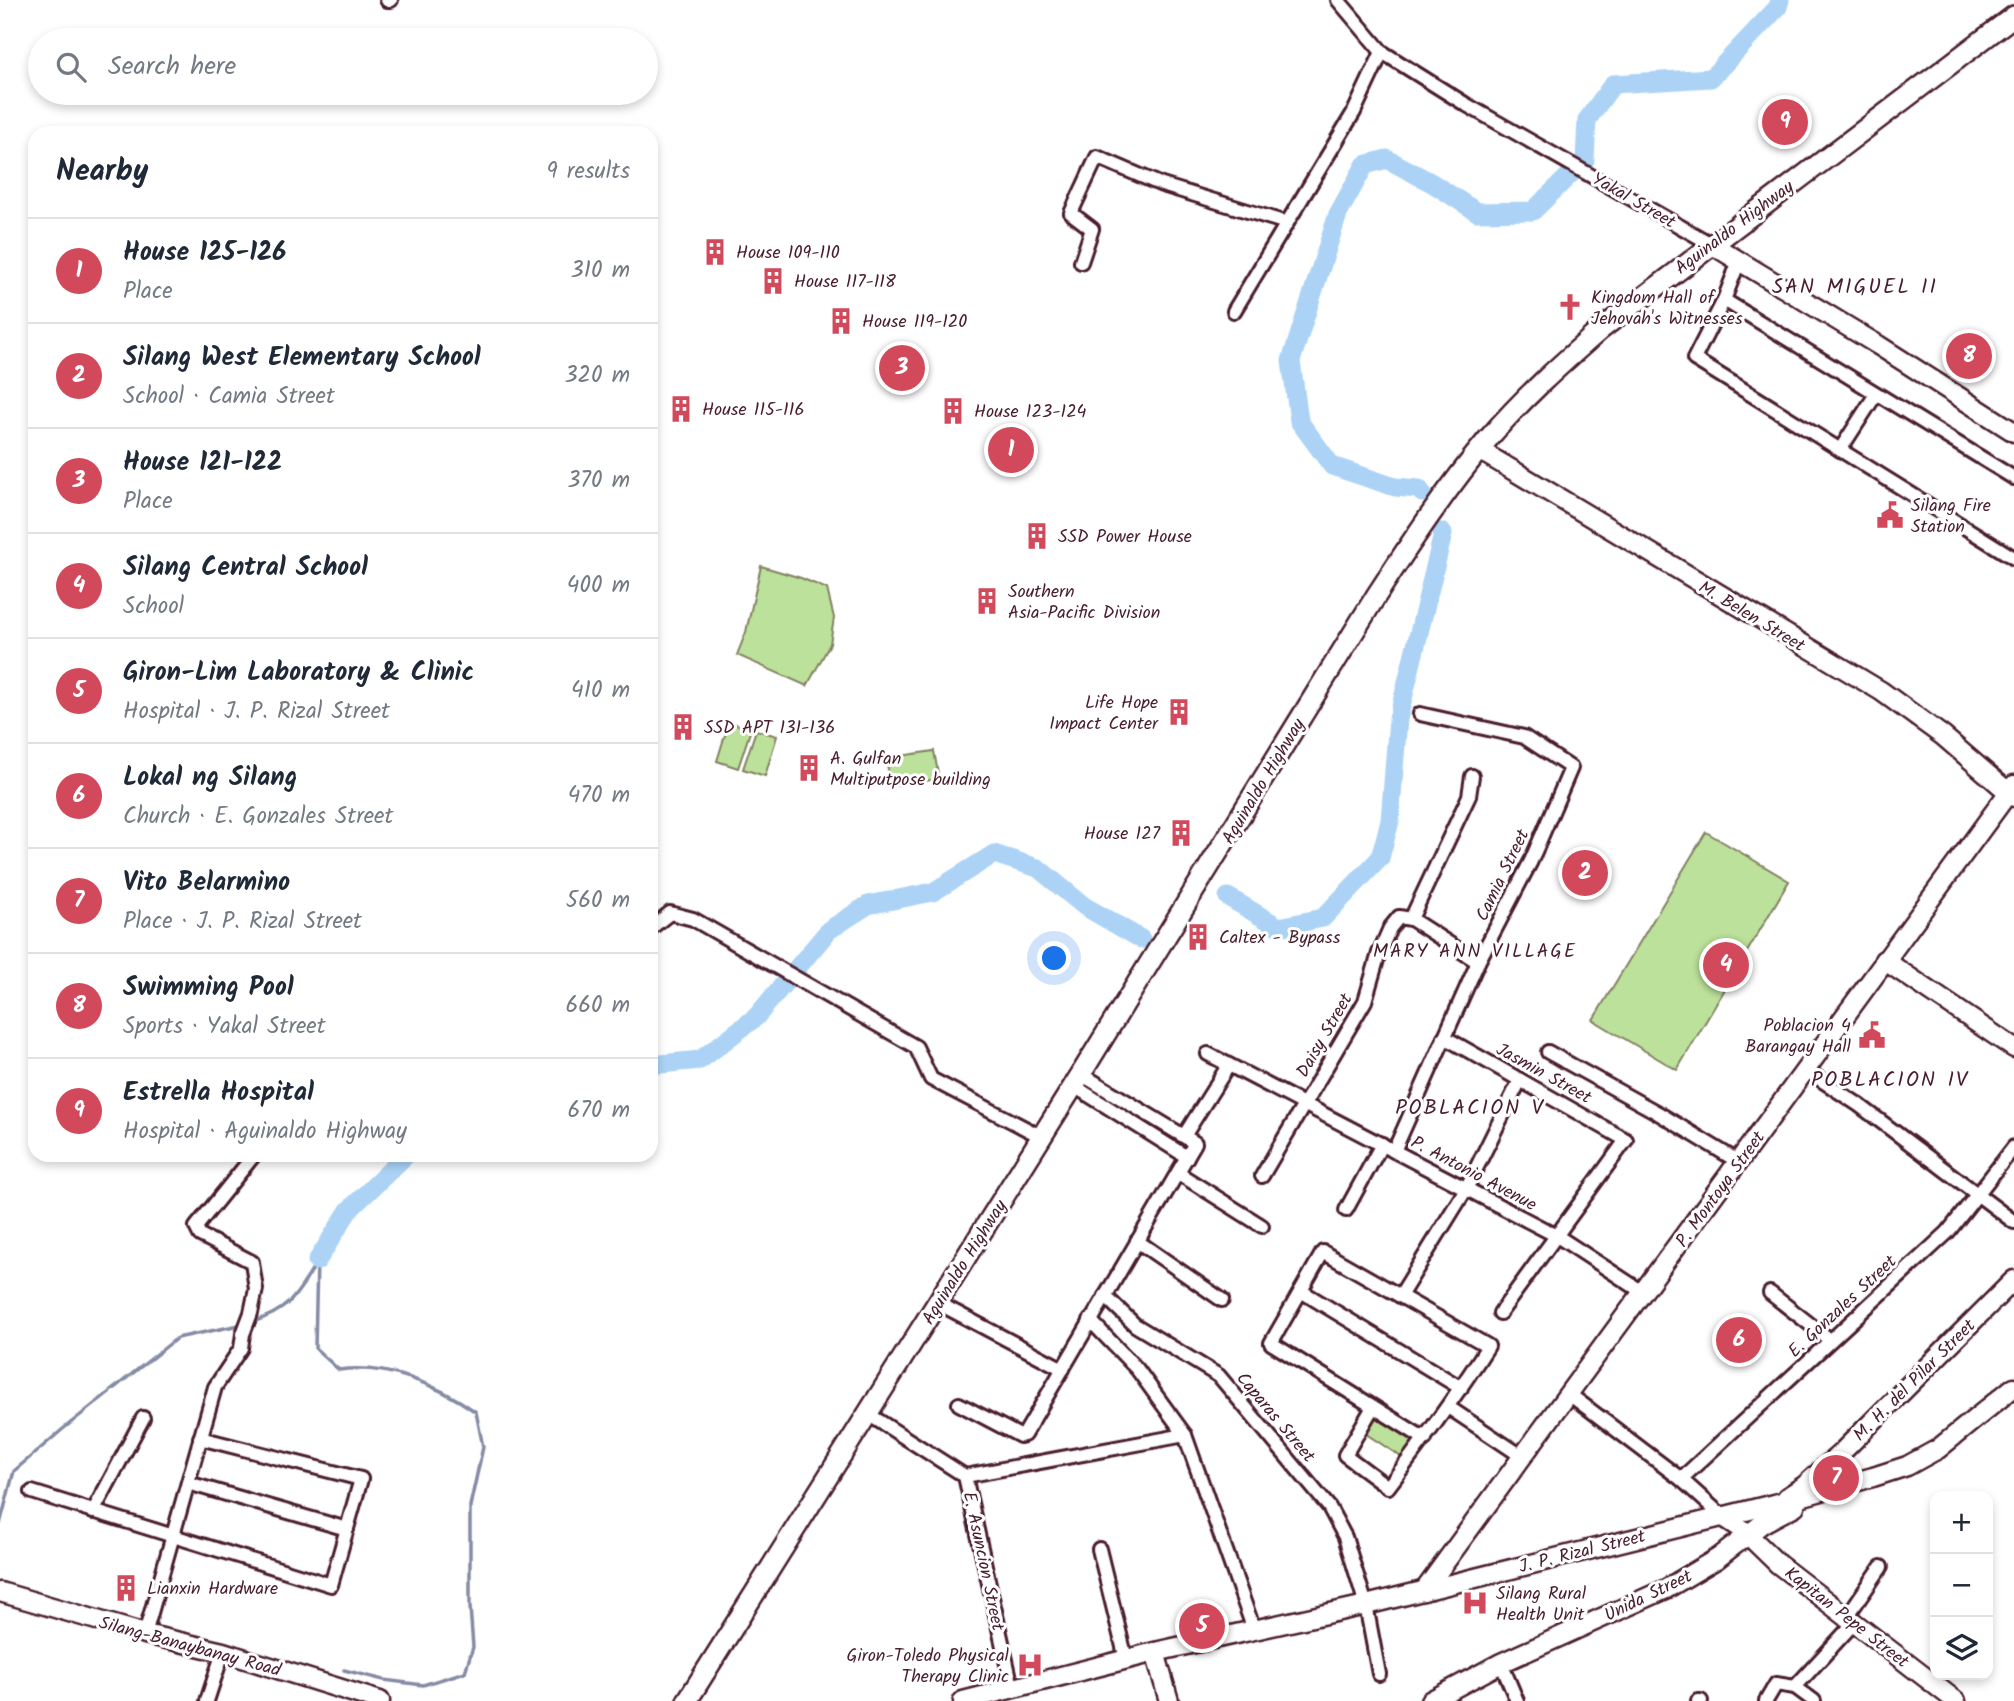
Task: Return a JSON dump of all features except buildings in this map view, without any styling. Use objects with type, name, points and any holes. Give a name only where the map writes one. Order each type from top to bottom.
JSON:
[{"type":"main road","name":"Aguinaldo Highway","points":[[687,1701],[1042,1137],[1376,596],[1427,520],[1479,450],[1523,401],[1583,345],[1711,244],[2014,16]]},
{"type":"street","name":"Yakal Street","points":[[1338,0],[1382,52],[1465,104],[1711,244],[1878,345],[2014,432]]},
{"type":"street","points":[[1234,311],[1354,112],[1382,52]]},
{"type":"street","points":[[1081,262],[1092,229],[1071,213],[1097,157],[1171,188],[1287,223]]},
{"type":"street","points":[[1739,261],[1724,300],[1694,359],[2014,558]]},
{"type":"street","points":[[1724,300],[2014,478]]},
{"type":"street","points":[[1840,450],[1876,394]]},
{"type":"street","name":"M. Belen Street","points":[[1479,450],[1881,691],[2012,792]]},
{"type":"street","name":"Camia Street","points":[[1394,1151],[1478,962],[1531,860],[1571,768],[1524,737],[1420,714]]},
{"type":"street","name":"Daisy Street","points":[[1262,1177],[1364,1000],[1379,953],[1391,928],[1399,917],[1411,919],[1469,796],[1472,776]]},
{"type":"street","name":"P. Montoya Street","points":[[1424,1591],[1644,1293],[1884,960],[2012,792]]},
{"type":"street","points":[[658,922],[670,913],[693,919],[916,1047],[931,1079],[1042,1137]]},
{"type":"street","points":[[1411,919],[1478,962]]},
{"type":"street","points":[[1884,960],[2014,1048]]},
{"type":"street","name":"Jasmin Street","points":[[1444,1037],[1626,1140],[1557,1236]]},
{"type":"street","points":[[1548,1052],[1739,1162]]},
{"type":"street","name":"P. Antonio Avenue","points":[[1208,1054],[1557,1236],[1644,1293]]},
{"type":"street","points":[[1184,1136],[1228,1066]]},
{"type":"street","points":[[1806,1070],[1859,1105],[2014,1222]]},
{"type":"street","points":[[959,1404],[1020,1436],[1024,1435],[1195,1143],[1077,1080]]},
{"type":"street","points":[[1077,1080],[1187,1157]]},
{"type":"street","points":[[1401,1296],[1466,1189],[1520,1080]]},
{"type":"street","points":[[1346,1210],[1381,1144]]},
{"type":"street","name":"E. Gonzales Street","points":[[1681,1479],[1948,1231],[2014,1147]]},
{"type":"street","points":[[145,1634],[215,1387],[237,1357],[256,1289],[254,1264],[200,1235],[196,1227],[248,1162]]},
{"type":"street","points":[[1178,1172],[1262,1226]]},
{"type":"street","points":[[1500,1313],[1557,1236]]},
{"type":"street","points":[[1138,1241],[1222,1300]]},
{"type":"street","points":[[1373,1407],[1345,1455],[1388,1487],[1425,1439],[1448,1407],[1488,1346],[1323,1252],[1271,1343],[1425,1439]]},
{"type":"street","name":"M. H. del Pilar Street","points":[[1778,1503],[1804,1486],[1842,1452],[2014,1280]]},
{"type":"street","points":[[1301,1291],[1461,1388]]},
{"type":"street","points":[[1770,1293],[1830,1340]]},
{"type":"street","name":"Caparas Street","points":[[1105,1296],[1136,1325],[1209,1368],[1229,1387],[1336,1518],[1345,1537],[1366,1605],[1380,1674]]},
{"type":"street","points":[[938,1303],[1063,1369]]},
{"type":"street","points":[[1090,1320],[1137,1369],[1185,1435],[1254,1630]]},
{"type":"street","name":"J. P. Rizal Street","points":[[962,1701],[1126,1659],[1366,1605],[1823,1492],[1907,1466],[1928,1455],[2014,1387]]},
{"type":"street","points":[[1569,1394],[1681,1479],[1722,1516]]},
{"type":"street","points":[[1448,1407],[1523,1457]]},
{"type":"street","points":[[869,1414],[965,1476],[1185,1435]]},
{"type":"street","points":[[93,1512],[143,1418]]},
{"type":"street","points":[[33,1492],[331,1585],[361,1479],[200,1438]]},
{"type":"street","name":"E. Asuncion Street","points":[[965,1476],[1012,1687]]},
{"type":"street","points":[[188,1483],[347,1529]]},
{"type":"street","name":"Unida Street","points":[[1430,1701],[1501,1663],[1666,1589],[1718,1558],[1750,1529],[1823,1492]]},
{"type":"street","points":[[1748,1510],[1741,1514],[1738,1520],[1750,1529]]},
{"type":"street","name":"Kapitan Pepe Street","points":[[1722,1516],[1750,1529],[1763,1551],[1956,1701]]},
{"type":"street","points":[[1099,1549],[1126,1659]]},
{"type":"street","points":[[1795,1687],[1850,1621],[1881,1567]]},
{"type":"street","name":"Silang-Banaybanay Road","points":[[0,1592],[145,1634],[223,1653],[380,1701]]},
{"type":"street","points":[[1155,1652],[1169,1701]]},
{"type":"street","points":[[207,1701],[223,1653]]},
{"type":"street","points":[[1501,1663],[1517,1701]]},
{"type":"street","points":[[1766,1701],[1776,1684],[1795,1687],[1814,1701]]},
{"type":"green space","points":[[761,566],[827,589],[834,618],[830,644],[807,686],[737,655],[746,632]]},
{"type":"green space","points":[[729,722],[751,729],[738,768],[717,761]]},
{"type":"green space","points":[[756,730],[777,736],[765,776],[743,769]]},
{"type":"green space","points":[[934,751],[939,779],[891,786],[886,758]]},
{"type":"green space","points":[[1706,832],[1789,881],[1677,1070],[1593,1020]]},
{"type":"green space","points":[[1375,1414],[1415,1440],[1403,1458],[1363,1432]]},
{"type":"water","points":[[1970,346],[1979,349],[1980,353],[1984,350],[1989,352],[1991,359],[1984,363],[1978,356],[1969,366],[1959,364],[1962,354]]},
{"type":"waterway","points":[[1422,493],[1419,489],[1395,487],[1332,466],[1299,421],[1291,361],[1338,214],[1365,165],[1387,159],[1432,183],[1477,212],[1533,211],[1585,160],[1587,120],[1613,84],[1711,78],[1778,7],[1780,0]]},
{"type":"waterway","points":[[1228,897],[1279,927],[1323,918],[1380,858],[1390,821],[1398,719],[1442,532]]},
{"type":"waterway","points":[[658,1064],[700,1060],[756,1017],[829,930],[868,905],[933,892],[994,854],[1038,868],[1084,906],[1141,939]]},
{"type":"waterway","points":[[317,1261],[349,1210],[399,1162]]},
{"type":"waterway","points":[[317,1261],[315,1348],[339,1370],[393,1373],[428,1385],[461,1402],[476,1412],[483,1447],[470,1506],[470,1607],[473,1647],[465,1672],[423,1685],[384,1680],[344,1670]]},
{"type":"waterway","points":[[252,1322],[275,1313],[291,1301],[316,1264]]},
{"type":"waterway","points":[[0,1524],[14,1471],[63,1429],[177,1338],[244,1324]]},
{"type":"place","name":"Estrella Hospital","points":[[1785,122]]},
{"type":"place","name":"House 109-110","points":[[715,252]]},
{"type":"place","name":"House 117-118","points":[[773,281]]},
{"type":"place","name":"Kingdom Hall of Jehovah's Witnesses","points":[[1570,307]]},
{"type":"place","name":"House 119-120","points":[[841,321]]},
{"type":"place","name":"Swimming Pool","points":[[1969,356]]},
{"type":"place","name":"House 121-122","points":[[902,368]]},
{"type":"place","name":"House 115-116","points":[[681,409]]},
{"type":"place","name":"House 123-124","points":[[953,411]]},
{"type":"place","name":"House 125-126","points":[[1011,450]]},
{"type":"place","name":"Silang Fire Station","points":[[1890,515]]},
{"type":"place","name":"SSD Power House","points":[[1037,536]]},
{"type":"place","name":"Southern Asia-Pacific Division","points":[[987,601]]},
{"type":"place","name":"Life Hope Impact Center","points":[[1179,712]]},
{"type":"place","name":"SSD APT 131-136","points":[[683,727]]},
{"type":"place","name":"A. Gulfan Multiputpose building","points":[[809,768]]},
{"type":"place","name":"House 127","points":[[1181,833]]},
{"type":"place","name":"Silang West Elementary School","points":[[1585,873]]},
{"type":"place","name":"Caltex - Bypass","points":[[1198,937]]},
{"type":"place","name":"Silang Central School","points":[[1726,965]]},
{"type":"place","name":"Poblacion 4 Barangay Hall","points":[[1872,1035]]},
{"type":"place","name":"Lokal ng Silang","points":[[1739,1340]]},
{"type":"place","name":"Vito Belarmino","points":[[1836,1478]]},
{"type":"place","name":"Lianxin Hardware","points":[[126,1588]]},
{"type":"place","name":"Silang Rural Health Unit","points":[[1475,1603]]},
{"type":"place","name":"Giron-Lim Laboratory & Clinic","points":[[1202,1626]]},
{"type":"place","name":"Giron-Toledo Physical Therapy Clinic","points":[[1030,1665]]},
{"type":"district","name":"SAN MIGUEL II","points":[[1855,286]]},
{"type":"district","name":"MARY ANN VILLAGE","points":[[1475,950]]},
{"type":"district","name":"POBLACION IV","points":[[1890,1079]]},
{"type":"district","name":"POBLACION V","points":[[1470,1107]]}]
